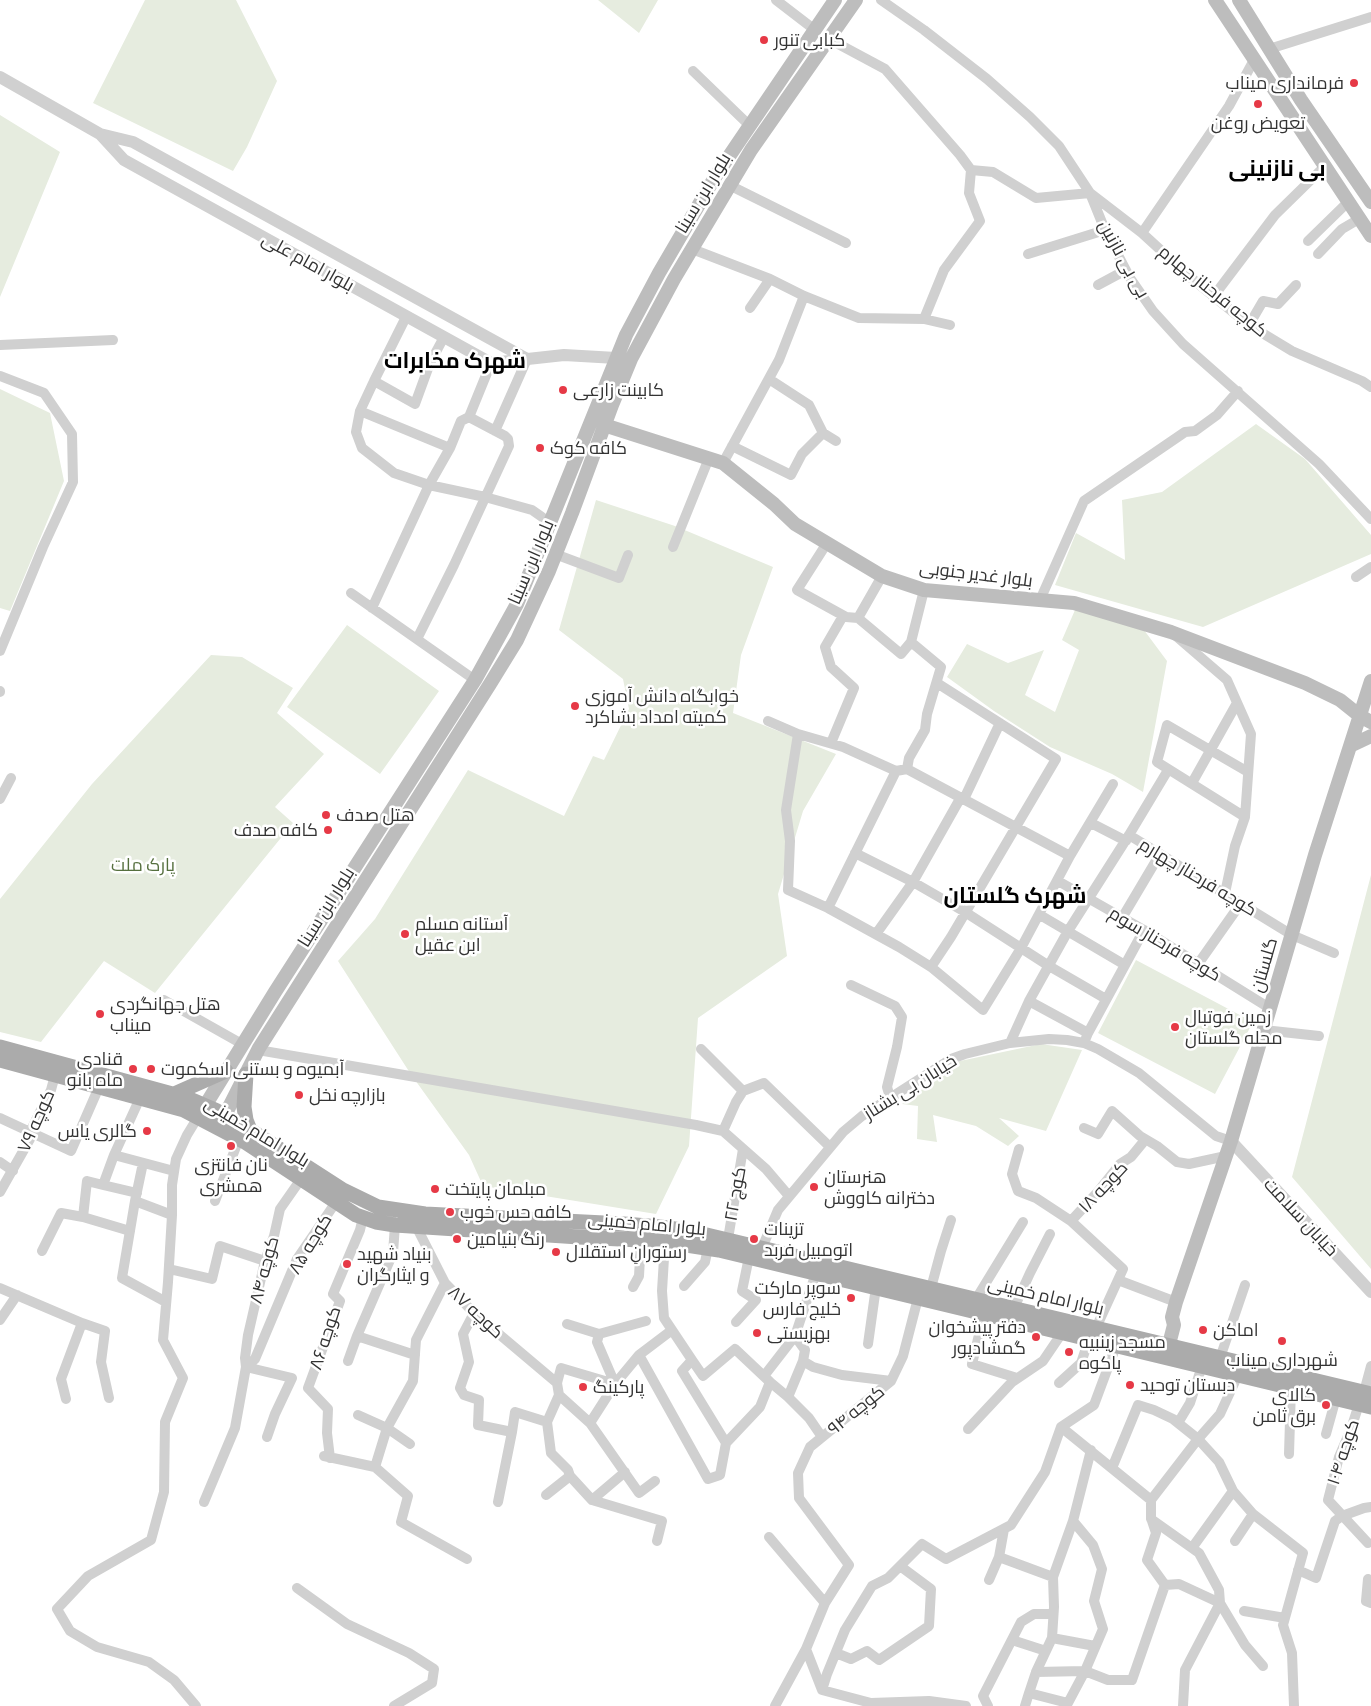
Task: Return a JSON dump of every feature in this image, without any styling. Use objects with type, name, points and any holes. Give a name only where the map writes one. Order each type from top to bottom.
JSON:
[{"type":"main road","name":"بلوار ابن سینا","points":[[201,1112],[242,1044],[475,680],[517,604],[626,335],[715,177],[835,0]]},
{"type":"main road","name":"بلوار ابن سینا","points":[[222,1122],[258,1050],[516,640],[556,554],[604,425],[631,360],[692,249],[751,150],[856,0]]},
{"type":"main road","points":[[1215,0],[1371,236]]},
{"type":"main road","points":[[1239,0],[1301,100],[1371,202]]},
{"type":"main road","points":[[616,358],[631,360]]},
{"type":"main road","name":"بلوار غدیر جنوبی","points":[[604,425],[723,463],[774,504],[795,524],[882,576],[924,590],[1074,603],[1171,632],[1305,683],[1340,700],[1365,719]]},
{"type":"main road","name":"گلستان","points":[[1162,1350],[1174,1325],[1172,1317],[1176,1302],[1231,1141],[1315,855],[1350,746],[1365,719],[1371,681]]},
{"type":"main road","name":"بلوار غدیر جنوبی","points":[[1340,700],[1367,704]]},
{"type":"main road","points":[[1350,746],[1371,736]]},
{"type":"main road","name":"بلوار امام خمینی","points":[[0,1047],[174,1094],[201,1112],[245,1134],[343,1190],[378,1207],[708,1248],[876,1287],[923,1290],[984,1314],[1062,1333],[1092,1333],[1116,1346],[1220,1358],[1366,1399]]},
{"type":"main road","name":"بلوار امام خمینی","points":[[0,1060],[184,1110],[201,1112]]},
{"type":"main road","points":[[174,1094],[226,1071]]},
{"type":"main road","points":[[245,1134],[246,1074]]},
{"type":"main road","name":"بلوار امام خمینی","points":[[245,1134],[301,1179],[336,1202],[376,1222],[416,1226],[561,1229],[660,1227],[728,1239],[923,1290],[1014,1308],[1092,1333],[1162,1350],[1202,1366],[1336,1398],[1366,1399]]},
{"type":"street","points":[[776,0],[815,30]]},
{"type":"street","name":"بی بی نازنین","points":[[881,0],[924,30],[987,79],[1059,146],[1090,193],[1105,230],[1126,270],[1153,311],[1183,344],[1319,464],[1371,519]]},
{"type":"street","points":[[1269,49],[1371,18]]},
{"type":"street","points":[[829,39],[885,69],[971,170],[994,172],[1036,198],[1090,193]]},
{"type":"street","points":[[1142,232],[1229,106],[1254,60]]},
{"type":"street","points":[[693,71],[750,126]]},
{"type":"street","name":"بلوار امام علی","points":[[0,77],[100,134],[133,142],[527,360]]},
{"type":"street","name":"بلوار امام علی","points":[[100,134],[124,160],[491,364]]},
{"type":"street","points":[[1213,297],[1275,215],[1324,167]]},
{"type":"street","points":[[924,319],[944,270],[980,221],[969,193],[971,170]]},
{"type":"street","points":[[729,185],[846,243]]},
{"type":"street","name":"کوچه فرحناز چهارم","points":[[1090,193],[1142,232],[1213,297],[1249,325],[1292,351],[1362,381],[1371,387]]},
{"type":"street","points":[[1308,241],[1348,202]]},
{"type":"street","points":[[1318,254],[1342,229],[1359,219]]},
{"type":"street","points":[[1028,254],[1105,230]]},
{"type":"street","points":[[692,249],[770,279],[804,296],[859,318],[924,319],[950,325]]},
{"type":"street","points":[[1098,286],[1126,270]]},
{"type":"street","points":[[750,308],[770,279]]},
{"type":"street","points":[[1249,325],[1263,300],[1278,304],[1296,285]]},
{"type":"street","points":[[723,463],[786,346],[804,296]]},
{"type":"street","points":[[406,316],[360,411],[356,432],[362,448],[394,473],[428,485],[485,497],[532,510],[542,517],[549,526]]},
{"type":"street","points":[[374,381],[415,404],[430,363],[444,338]]},
{"type":"street","points":[[0,345],[113,340]]},
{"type":"street","points":[[372,608],[428,485],[450,448],[461,421],[469,417],[491,364],[564,355],[616,358]]},
{"type":"street","points":[[495,431],[527,360]]},
{"type":"street","points":[[0,376],[44,393],[72,434],[72,482],[42,547],[0,651]]},
{"type":"street","points":[[769,380],[808,405],[823,433],[836,441]]},
{"type":"street","points":[[1040,600],[1084,501],[1185,432],[1195,431],[1217,415],[1238,391]]},
{"type":"street","points":[[360,411],[450,448]]},
{"type":"street","points":[[417,639],[454,565],[509,446],[508,439],[469,417]]},
{"type":"street","points":[[732,446],[791,475],[802,454],[823,433]]},
{"type":"street","points":[[673,547],[708,458]]},
{"type":"street","points":[[827,543],[797,590],[843,616],[858,618],[901,654],[911,642],[924,590]]},
{"type":"street","points":[[556,554],[619,578],[628,555]]},
{"type":"street","points":[[1356,577],[1371,567]]},
{"type":"street","points":[[858,618],[882,576]]},
{"type":"street","points":[[351,593],[475,680]]},
{"type":"street","points":[[831,743],[854,688],[831,667],[824,646],[843,616]]},
{"type":"street","points":[[1171,632],[1227,680],[1251,734],[1244,817],[1235,846],[1225,893]]},
{"type":"street","points":[[907,769],[909,758],[925,730],[927,714],[941,666],[911,642]]},
{"type":"street","points":[[931,966],[951,937],[1056,759],[936,684]]},
{"type":"street","points":[[1192,783],[1237,702]]},
{"type":"street","points":[[768,721],[798,734],[843,746],[896,772],[907,769],[1070,856]]},
{"type":"street","points":[[876,934],[912,882],[962,798],[1000,724]]},
{"type":"street","points":[[1244,817],[1157,762],[1167,725],[1248,772]]},
{"type":"street","points":[[798,734],[786,810],[790,841],[788,890],[828,908],[931,966],[983,1010],[1040,915],[1070,856],[1113,784]]},
{"type":"street","points":[[1010,1043],[1029,1001],[1068,931],[1168,770]]},
{"type":"street","points":[[828,908],[896,772]]},
{"type":"street","points":[[0,799],[11,778]]},
{"type":"street","name":"کوچه فرحناز چهارم","points":[[1091,823],[1160,854],[1292,935],[1334,953]]},
{"type":"street","points":[[855,853],[965,912],[1049,966],[1106,999]]},
{"type":"street","points":[[1122,918],[1160,854]]},
{"type":"street","name":"کوچه فرحناز سوم","points":[[1058,881],[1144,930],[1271,1009]]},
{"type":"street","points":[[1198,964],[1240,903]]},
{"type":"street","points":[[1040,915],[1125,965]]},
{"type":"street","points":[[1029,1001],[1086,1038],[1144,930]]},
{"type":"street","points":[[851,986],[896,1006],[902,1017],[887,1087],[890,1097]]},
{"type":"street","points":[[164,1000],[242,1044]]},
{"type":"street","points":[[1264,1030],[1319,1036]]},
{"type":"street","name":"خیابان بی بشناز","points":[[762,1248],[778,1210],[788,1196],[843,1132],[862,1116],[951,1059],[1010,1043],[1086,1038],[1126,1064],[1216,1136],[1231,1141]]},
{"type":"street","points":[[701,1049],[743,1091]]},
{"type":"street","points":[[258,1050],[723,1131],[766,1169],[788,1196]]},
{"type":"street","name":"کوچه ۷۹","points":[[0,1192],[30,1139],[32,1128],[51,1090],[55,1075]]},
{"type":"street","points":[[723,1131],[743,1091],[764,1083],[830,1147]]},
{"type":"street","points":[[0,1118],[71,1151],[99,1087]]},
{"type":"street","points":[[103,1185],[114,1155],[140,1098]]},
{"type":"street","points":[[1084,1128],[1098,1134],[1112,1111],[1145,1140],[1177,1162],[1189,1164],[1226,1156]]},
{"type":"street","points":[[196,1706],[174,1680],[149,1662],[97,1647],[70,1631],[57,1609],[88,1576],[151,1540],[164,1492],[165,1422],[183,1378],[163,1340],[169,1269],[172,1185],[176,1159],[187,1135],[201,1112]]},
{"type":"street","points":[[215,1201],[245,1134]]},
{"type":"street","name":"کوچه ۱۸","points":[[1118,1280],[1123,1269],[1071,1221],[1120,1164],[1132,1157],[1145,1140]]},
{"type":"street","name":"خیابان سلامت","points":[[1231,1141],[1371,1292]]},
{"type":"street","name":"کوچ ۲۲","points":[[728,1239],[743,1149]]},
{"type":"street","points":[[1019,1149],[1012,1174],[1018,1191],[1036,1198],[1071,1221]]},
{"type":"street","points":[[114,1155],[174,1170]]},
{"type":"street","points":[[0,1162],[13,1170]]},
{"type":"street","points":[[143,1163],[122,1278],[166,1302]]},
{"type":"street","name":"کوچه ۸۴","points":[[204,1502],[235,1428],[246,1367],[245,1358],[248,1335],[265,1261],[274,1236],[280,1209],[301,1179]]},
{"type":"street","points":[[83,1217],[86,1181],[136,1197],[172,1215]]},
{"type":"street","name":"کوچه ۸۵","points":[[246,1367],[255,1359],[298,1259],[336,1202]]},
{"type":"street","points":[[42,1251],[61,1213],[83,1217],[130,1231]]},
{"type":"street","name":"کوچه ۸۶","points":[[363,1217],[360,1230],[333,1294],[340,1301],[308,1388],[328,1410],[327,1457],[375,1467]]},
{"type":"street","name":"کوچه ۹۴","points":[[825,1603],[849,1565],[798,1498],[798,1473],[810,1447],[891,1381],[904,1356],[923,1290],[951,1220]]},
{"type":"street","points":[[976,1299],[1023,1222]]},
{"type":"street","points":[[348,1361],[393,1253],[396,1225]]},
{"type":"street","name":"کوچه ۸۷","points":[[416,1226],[445,1283],[474,1312],[556,1383]]},
{"type":"street","points":[[1014,1308],[1050,1234]]},
{"type":"street","points":[[633,1287],[640,1276],[641,1240]]},
{"type":"street","points":[[665,1242],[662,1292],[664,1318],[703,1376],[736,1349],[788,1397],[808,1418],[822,1437]]},
{"type":"street","points":[[169,1269],[212,1279],[220,1246],[265,1261]]},
{"type":"street","points":[[684,1286],[705,1262],[708,1248]]},
{"type":"street","points":[[736,1322],[756,1300],[742,1291],[749,1257]]},
{"type":"street","points":[[639,1355],[708,1479],[720,1476],[726,1443],[760,1407],[767,1379],[795,1336],[816,1273]]},
{"type":"street","points":[[1060,1383],[1081,1363],[1092,1333],[1118,1280],[1176,1302]]},
{"type":"street","points":[[445,1283],[416,1340],[413,1381],[387,1428],[375,1467],[408,1496],[401,1522],[467,1559]]},
{"type":"street","points":[[1220,1358],[1245,1285]]},
{"type":"street","points":[[868,1344],[876,1287]]},
{"type":"street","points":[[0,1288],[82,1324],[105,1331],[101,1362],[109,1398]]},
{"type":"street","points":[[0,1320],[17,1295]]},
{"type":"street","points":[[474,1312],[463,1334],[469,1362],[460,1388],[464,1395],[479,1400],[478,1425],[512,1432]]},
{"type":"street","points":[[984,1314],[972,1364],[1017,1378]]},
{"type":"street","points":[[567,1324],[599,1334],[646,1321]]},
{"type":"street","points":[[66,1399],[61,1379],[82,1324]]},
{"type":"street","points":[[590,1423],[615,1384],[639,1355],[672,1330]]},
{"type":"street","points":[[968,1429],[1012,1382],[1043,1362],[1062,1333]]},
{"type":"street","points":[[599,1334],[597,1342],[615,1384]]},
{"type":"street","points":[[357,1336],[415,1355]]},
{"type":"street","points":[[788,1397],[803,1361],[805,1350],[795,1336]]},
{"type":"street","points":[[822,1690],[845,1630],[872,1586],[888,1578],[922,1544],[946,1559],[1011,1525],[1046,1472],[1061,1426],[1094,1405],[1116,1346]]},
{"type":"street","points":[[692,1360],[682,1371],[726,1443]]},
{"type":"street","points":[[803,1361],[842,1375],[891,1381]]},
{"type":"street","points":[[1178,1423],[1190,1403],[1202,1366]]},
{"type":"street","name":"کوچه ۱۰۴","points":[[1342,1516],[1328,1500],[1339,1457],[1366,1399],[1371,1366]]},
{"type":"street","points":[[246,1367],[292,1378],[308,1388]]},
{"type":"street","points":[[615,1384],[561,1368],[556,1383],[558,1395],[547,1422],[551,1454],[568,1470],[570,1476],[592,1500],[662,1521],[656,1541]]},
{"type":"street","points":[[1164,1585],[1147,1560],[1156,1533],[1151,1518],[1151,1500],[1198,1439],[1220,1414],[1238,1375]]},
{"type":"street","points":[[267,1437],[275,1414],[292,1378]]},
{"type":"street","points":[[1290,1454],[1291,1388]]},
{"type":"street","points":[[558,1395],[590,1423],[640,1493],[655,1481]]},
{"type":"street","points":[[1326,1434],[1336,1398]]},
{"type":"street","points":[[1112,1468],[1138,1405],[1154,1410],[1178,1423],[1198,1439],[1219,1462],[1232,1491],[1253,1514],[1303,1553],[1283,1625],[1292,1653],[1294,1706]]},
{"type":"street","points":[[498,1502],[512,1432],[514,1412],[547,1422]]},
{"type":"street","points":[[358,1415],[387,1428],[410,1444]]},
{"type":"street","points":[[1061,1426],[1151,1500]]},
{"type":"street","points":[[1025,1706],[1036,1672],[1052,1638],[1054,1614],[1053,1577],[1073,1522],[1091,1450]]},
{"type":"street","points":[[592,1500],[625,1472]]},
{"type":"street","points":[[546,1495],[570,1476]]},
{"type":"street","points":[[1192,1548],[1232,1491]]},
{"type":"street","points":[[1298,1570],[1316,1578],[1335,1522],[1342,1516],[1371,1507]]},
{"type":"street","points":[[1235,1541],[1253,1514]]},
{"type":"street","points":[[1342,1516],[1368,1543]]},
{"type":"street","points":[[1151,1518],[1199,1553],[1218,1590],[1220,1603],[1245,1644],[1263,1666]]},
{"type":"street","points":[[1029,1694],[1068,1705],[1103,1629],[1094,1601],[1102,1569],[1093,1545],[1073,1522]]},
{"type":"street","points":[[989,1580],[999,1557],[1004,1529]]},
{"type":"street","points":[[769,1537],[825,1603],[806,1649],[774,1706]]},
{"type":"street","points":[[999,1557],[1053,1577]]},
{"type":"street","points":[[836,1653],[851,1659],[867,1651],[879,1660],[930,1626],[931,1589],[900,1566]]},
{"type":"street","points":[[1368,1578],[1366,1601],[1371,1603]]},
{"type":"street","points":[[1164,1585],[1179,1584],[1220,1603]]},
{"type":"street","points":[[1036,1672],[1085,1670],[1108,1680],[1132,1680],[1164,1585]]},
{"type":"street","points":[[297,1588],[347,1624],[409,1653],[434,1669],[432,1683],[394,1706]]},
{"type":"street","points":[[1183,1706],[1184,1670],[1220,1603]]},
{"type":"street","points":[[1244,1611],[1285,1618]]},
{"type":"street","points":[[988,1706],[984,1696],[1022,1622],[1034,1614],[1054,1614]]},
{"type":"street","points":[[1052,1638],[1095,1646]]},
{"type":"street","points":[[1012,1640],[1046,1651]]},
{"type":"street","points":[[806,1649],[822,1690]]},
{"type":"street","points":[[822,1690],[872,1703],[929,1702],[966,1706]]},
{"type":"green space","points":[[145,0],[236,0],[277,81],[247,147],[233,171],[93,103]]},
{"type":"green space","points":[[598,0],[658,0],[639,33]]},
{"type":"green space","points":[[0,115],[60,152],[0,297]]},
{"type":"green space","points":[[0,389],[50,413],[64,481],[10,611],[0,608]]},
{"type":"green space","points":[[1256,424],[1305,459],[1371,535],[1371,554],[1203,627],[1055,585],[1076,533],[1125,560],[1122,500],[1162,492]]},
{"type":"green space","points":[[596,500],[675,526],[773,567],[741,655],[733,713],[836,754],[803,811],[778,894],[787,956],[698,1018],[689,1146],[656,1214],[483,1186],[469,1155],[410,1073],[338,961],[375,919],[468,770],[564,816],[593,756],[604,760],[629,709],[623,679],[559,630]]},
{"type":"green space","points":[[1075,610],[1144,630],[1167,661],[1143,792],[1112,774],[1050,747],[994,711],[947,677],[967,644],[1008,663],[1044,650],[1025,695],[1055,712],[1079,650],[1062,640]]},
{"type":"green space","points":[[347,625],[439,691],[380,774],[287,707]]},
{"type":"green space","name":"پارک ملت","points":[[211,655],[242,657],[293,688],[277,713],[324,754],[275,807],[293,823],[155,993],[104,961],[41,1042],[0,1032],[0,899],[92,784]]},
{"type":"green space","points":[[1371,875],[1371,1269],[1292,1177]]},
{"type":"green space","name":"زمین فوتبال محله گلستان","points":[[1136,960],[1253,1022],[1215,1094],[1098,1033]]},
{"type":"green space","points":[[1041,1044],[1082,1050],[1046,1131],[999,1118],[1019,1136],[1008,1146],[976,1126],[933,1115],[937,1142],[917,1139],[918,1106],[902,1104],[960,1061]]},
{"type":"place","name":"کبابی تنور","points":[[764,40]]},
{"type":"place","name":"فرمانداری میناب","points":[[1354,83]]},
{"type":"place","name":"تعویض روغن","points":[[1258,104]]},
{"type":"place","name":"کابینت زارعی","points":[[563,390]]},
{"type":"place","name":"کافه کوک","points":[[540,448]]},
{"type":"place","name":"خوابگاه دانش آموزی کمیته امداد بشاکرد","points":[[575,706]]},
{"type":"place","name":"هتل صدف","points":[[326,815]]},
{"type":"place","name":"کافه صدف","points":[[328,830]]},
{"type":"place","name":"آستانه مسلم ابن عقیل","points":[[405,934]]},
{"type":"place","name":"هتل جهانگردی میناب","points":[[100,1014]]},
{"type":"place","name":"زمین فوتبال محله گلستان","points":[[1175,1027]]},
{"type":"place","name":"قنادی ماه بانو","points":[[133,1069]]},
{"type":"place","name":"آبمیوه و بستنی اسکموت","points":[[151,1069]]},
{"type":"place","name":"بازارچه نخل","points":[[299,1095]]},
{"type":"place","name":"گالری یاس","points":[[147,1131]]},
{"type":"place","name":"نان فانتزی همشری","points":[[231,1146]]},
{"type":"place","name":"هنرستان دخترانه کاووش","points":[[814,1187]]},
{"type":"place","name":"مبلمان پایتخت","points":[[435,1189]]},
{"type":"place","name":"کافه حس خوب","points":[[450,1212]]},
{"type":"place","name":"رنگ بنیامین","points":[[457,1239]]},
{"type":"place","name":"تزینات اتومبیل فربد","points":[[754,1239]]},
{"type":"place","name":"رستورانِ استقلال","points":[[556,1252]]},
{"type":"place","name":"بنیاد شهید و ایثارگران","points":[[347,1264]]},
{"type":"place","name":"سوپر مارکت خلیج فارس","points":[[851,1298]]},
{"type":"place","name":"اماکن","points":[[1203,1330]]},
{"type":"place","name":"بهزیستی","points":[[757,1333]]},
{"type":"place","name":"دفتر پیشخوان گمشادپور","points":[[1036,1337]]},
{"type":"place","name":"شهرداری میناب","points":[[1282,1341]]},
{"type":"place","name":"مسجد زینبیه پاکوه","points":[[1069,1352]]},
{"type":"place","name":"دبستان توحید","points":[[1130,1385]]},
{"type":"place","name":"پارکینگ","points":[[583,1387]]},
{"type":"place","name":"کالای برق ثامن","points":[[1326,1405]]},
{"type":"district","name":"بی نازنینی","points":[[1277,169]]},
{"type":"district","name":"شهرک مخابرات","points":[[455,361]]},
{"type":"district","name":"شهرک گلستان","points":[[1015,896]]}]
